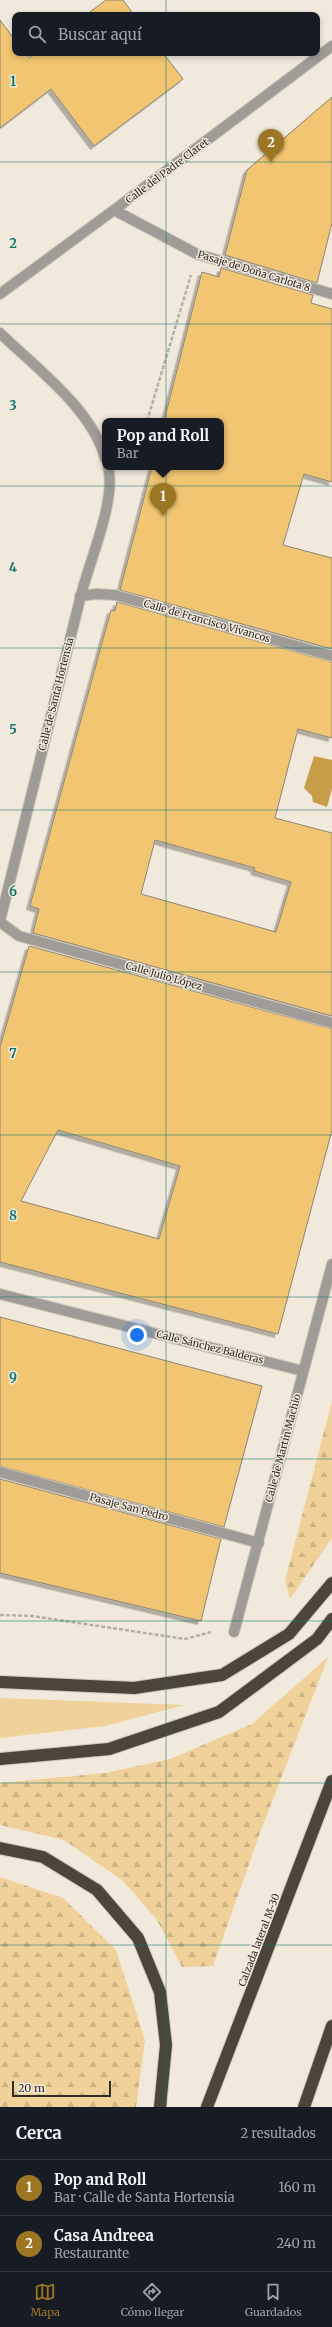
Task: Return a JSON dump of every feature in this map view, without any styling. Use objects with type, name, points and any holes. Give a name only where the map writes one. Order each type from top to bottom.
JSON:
[{"type":"highway","points":[[0,1682],[134,1688],[222,1674],[289,1634],[332,1583]]},
{"type":"highway","points":[[0,1759],[109,1749],[219,1712],[316,1640],[332,1619]]},
{"type":"highway","name":"Calzada lateral M-30","points":[[207,2107],[331,1783]]},
{"type":"highway","points":[[0,1848],[43,1857],[97,1890],[138,1938],[160,1992],[166,2046],[160,2107]]},
{"type":"highway","points":[[304,2107],[332,2026]]},
{"type":"street","name":"Calle del Padre Claret","points":[[320,55],[332,46]]},
{"type":"street","name":"Calle del Padre Claret","points":[[0,294],[319,56]]},
{"type":"street","name":"Pasaje de Doña Carlota 8","points":[[114,210],[197,254],[332,294]]},
{"type":"street","points":[[0,333],[70,400],[88,423],[102,447]]},
{"type":"street","name":"Calle de Santa Hortensia","points":[[0,922],[80,596],[108,498],[110,476],[109,470]]},
{"type":"street","name":"Calle de Francisco Vivancos","points":[[80,596],[96,594],[116,595],[332,656]]},
{"type":"street","name":"Calle Julio López","points":[[0,922],[19,936],[332,1023]]},
{"type":"street","name":"Calle de Martín Machio","points":[[234,1630],[259,1542],[332,1264]]},
{"type":"street","name":"Calle Sánchez Balderas","points":[[0,1294],[304,1371]]},
{"type":"street","name":"Pasaje San Pedro","points":[[0,1472],[259,1542]]},
{"type":"path","points":[[148,418],[197,254]]},
{"type":"path","points":[[0,1615],[32,1616],[185,1639],[205,1632],[234,1630]]},
{"type":"green space","points":[[332,1401],[332,1538],[290,1599],[285,1581]]},
{"type":"green space","points":[[328,1657],[260,1833],[213,1966],[182,1967],[157,1920],[123,1881],[64,1840],[0,1825],[0,1783],[105,1773],[170,1759],[252,1724]]},
{"type":"green space","points":[[0,1698],[184,1705],[105,1726],[0,1738]]},
{"type":"green space","points":[[0,1877],[63,1898],[116,1950],[145,2040],[136,2107],[0,2107]]},
{"type":"shaded area","points":[[314,756],[332,760],[332,789],[327,807],[313,802],[312,796],[304,788]]},
{"type":"building","points":[[106,0],[123,0],[132,12],[90,12]]},
{"type":"building","points":[[0,20],[12,36],[12,56],[27,56],[29,58],[32,56],[165,56],[183,79],[94,146],[51,89],[0,128]]},
{"type":"building","points":[[332,97],[332,223],[317,283],[225,255],[247,170]]},
{"type":"building","points":[[221,268],[313,295],[311,303],[332,309],[332,482],[304,474],[283,545],[332,558],[332,649],[120,590],[151,470],[224,470],[224,418],[165,418],[202,272],[219,277]]},
{"type":"building","points":[[117,602],[332,662],[332,738],[298,729],[275,818],[332,833],[332,1016],[33,933],[39,909],[30,906],[111,610],[115,611]],"holes":[[[155,840],[255,868],[254,871],[291,882],[276,932],[141,894]]]},
{"type":"building","points":[[29,946],[332,1029],[332,1130],[278,1334],[0,1262],[0,1047]],"holes":[[[58,1130],[180,1166],[159,1239],[21,1201]]]},
{"type":"building","points":[[0,1317],[262,1386],[224,1527],[0,1466]]},
{"type":"building","points":[[0,1479],[221,1539],[201,1621],[0,1573]]},
{"type":"place","name":"Casa Andreea","points":[[271,162]]},
{"type":"place","name":"Pop and Roll","points":[[163,516]]}]
